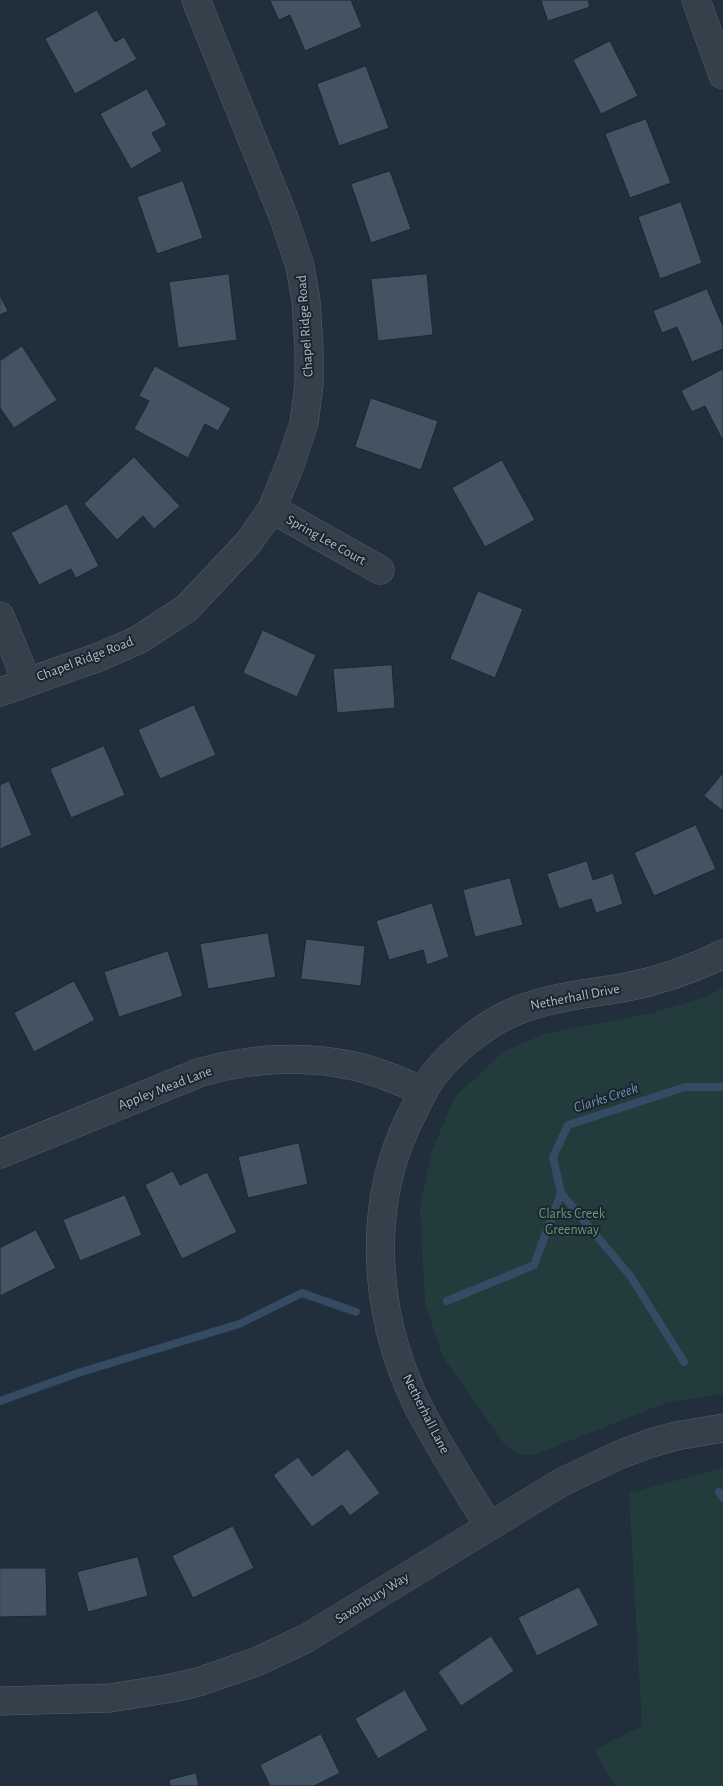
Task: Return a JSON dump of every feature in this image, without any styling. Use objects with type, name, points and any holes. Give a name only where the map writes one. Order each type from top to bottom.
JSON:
[{"type":"street","name":"Chapel Ridge Road","points":[[0,692],[99,657],[138,640],[187,608],[248,543],[272,509],[304,423],[309,385],[309,348],[306,300],[300,266],[284,218],[196,0]]},
{"type":"street","points":[[696,0],[723,75]]},
{"type":"street","name":"Spring Lee Court","points":[[272,509],[380,570]]},
{"type":"street","points":[[0,616],[27,682]]},
{"type":"street","name":"Netherhall Drive","points":[[424,1091],[448,1059],[481,1030],[507,1015],[540,1002],[630,986],[677,974],[723,954]]},
{"type":"street","name":"Appley Mead Lane","points":[[0,1154],[201,1072],[225,1066],[274,1059],[315,1060],[355,1066],[424,1091]]},
{"type":"street","name":"Netherhall Lane","points":[[424,1091],[402,1132],[384,1197],[381,1221],[380,1269],[387,1316],[390,1333],[416,1400],[489,1526]]},
{"type":"street","name":"Saxonbury Way","points":[[0,1701],[110,1698],[198,1682],[256,1662],[305,1639],[562,1482],[619,1455],[676,1436],[723,1428]]},
{"type":"green space","name":"Clarks Creek Greenway","points":[[723,988],[723,1394],[668,1402],[534,1455],[518,1454],[505,1445],[443,1357],[425,1303],[420,1207],[431,1154],[454,1098],[503,1052],[544,1034],[652,1013],[706,997]]},
{"type":"green space","points":[[723,1468],[723,1786],[615,1786],[594,1750],[642,1726],[629,1493]]},
{"type":"building","points":[[270,0],[351,0],[362,27],[305,51],[290,15],[279,20]]},
{"type":"building","points":[[541,0],[588,0],[590,7],[548,21]]},
{"type":"building","points":[[97,10],[115,42],[124,37],[137,59],[75,94],[45,39]]},
{"type":"building","points":[[610,41],[638,96],[601,114],[573,60]]},
{"type":"building","points":[[366,66],[389,128],[339,146],[317,84]]},
{"type":"building","points":[[147,89],[167,125],[152,133],[162,151],[131,169],[100,114]]},
{"type":"building","points":[[646,119],[671,183],[630,198],[605,134]]},
{"type":"building","points":[[390,171],[411,229],[371,243],[351,184]]},
{"type":"building","points":[[183,181],[203,238],[157,254],[137,197]]},
{"type":"building","points":[[681,202],[702,263],[660,279],[638,217]]},
{"type":"building","points":[[229,274],[237,340],[178,348],[169,282]]},
{"type":"building","points":[[427,274],[433,335],[378,341],[371,279]]},
{"type":"building","points":[[707,289],[723,326],[723,349],[692,362],[677,327],[662,333],[653,311]]},
{"type":"building","points":[[0,295],[8,311],[0,315]]},
{"type":"building","points":[[22,346],[57,400],[14,428],[0,408],[0,361]]},
{"type":"building","points":[[155,366],[231,408],[218,431],[205,424],[188,458],[134,429],[149,401],[139,396]]},
{"type":"building","points":[[723,369],[723,441],[705,406],[692,412],[681,391]]},
{"type":"building","points":[[371,398],[438,421],[421,470],[355,447]]},
{"type":"building","points":[[134,457],[180,506],[154,529],[143,516],[117,540],[84,504]]},
{"type":"building","points":[[502,460],[535,520],[485,547],[452,488]]},
{"type":"building","points":[[67,504],[99,566],[76,578],[71,569],[39,585],[11,533]]},
{"type":"building","points":[[478,591],[523,609],[495,678],[450,659]]},
{"type":"building","points":[[263,630],[316,655],[297,697],[243,673]]},
{"type":"building","points":[[392,665],[395,708],[337,713],[333,669]]},
{"type":"building","points":[[194,705],[216,755],[160,779],[138,730]]},
{"type":"building","points":[[104,746],[125,795],[71,818],[50,769]]},
{"type":"building","points":[[723,773],[723,811],[704,796]]},
{"type":"building","points":[[9,781],[32,835],[0,849],[0,785]]},
{"type":"building","points":[[696,825],[716,869],[654,896],[634,853]]},
{"type":"building","points":[[587,861],[593,880],[613,873],[623,904],[596,913],[591,899],[559,909],[547,874]]},
{"type":"building","points":[[510,878],[523,925],[475,937],[463,890]]},
{"type":"building","points":[[432,903],[449,957],[427,965],[423,950],[389,960],[376,921]]},
{"type":"building","points":[[268,933],[276,977],[208,989],[200,944]]},
{"type":"building","points":[[306,939],[365,946],[361,986],[301,979]]},
{"type":"building","points":[[168,951],[183,996],[119,1017],[104,972]]},
{"type":"building","points":[[74,981],[95,1020],[34,1052],[14,1013]]},
{"type":"building","points":[[299,1143],[308,1184],[248,1198],[238,1157]]},
{"type":"building","points":[[173,1171],[180,1185],[207,1172],[237,1232],[182,1259],[145,1185]]},
{"type":"building","points":[[125,1195],[142,1235],[80,1261],[63,1220]]},
{"type":"building","points":[[36,1230],[56,1268],[0,1296],[0,1248]]},
{"type":"building","points":[[348,1449],[380,1493],[350,1516],[342,1505],[312,1527],[273,1475],[298,1457],[312,1476]]},
{"type":"building","points":[[233,1526],[254,1568],[193,1598],[172,1556]]},
{"type":"building","points":[[138,1557],[148,1596],[88,1612],[77,1572]]},
{"type":"building","points":[[0,1568],[46,1568],[47,1616],[0,1617]]},
{"type":"building","points":[[579,1587],[599,1625],[537,1656],[518,1618]]},
{"type":"building","points":[[491,1636],[514,1671],[461,1706],[438,1672]]},
{"type":"building","points":[[405,1690],[428,1730],[378,1759],[355,1719]]},
{"type":"building","points":[[321,1734],[340,1773],[314,1786],[270,1786],[260,1765]]},
{"type":"building","points":[[196,1773],[199,1786],[170,1786],[169,1780]]},
{"type":"waterway","name":"Clarks Creek","points":[[684,1362],[631,1277],[561,1193],[553,1157],[568,1125],[685,1087],[723,1087]]},
{"type":"waterway","points":[[447,1301],[534,1265],[561,1193]]},
{"type":"waterway","points":[[0,1401],[78,1373],[239,1324],[302,1293],[356,1312]]},
{"type":"waterway","name":"Clarks Creek","points":[[719,1492],[723,1498]]}]
